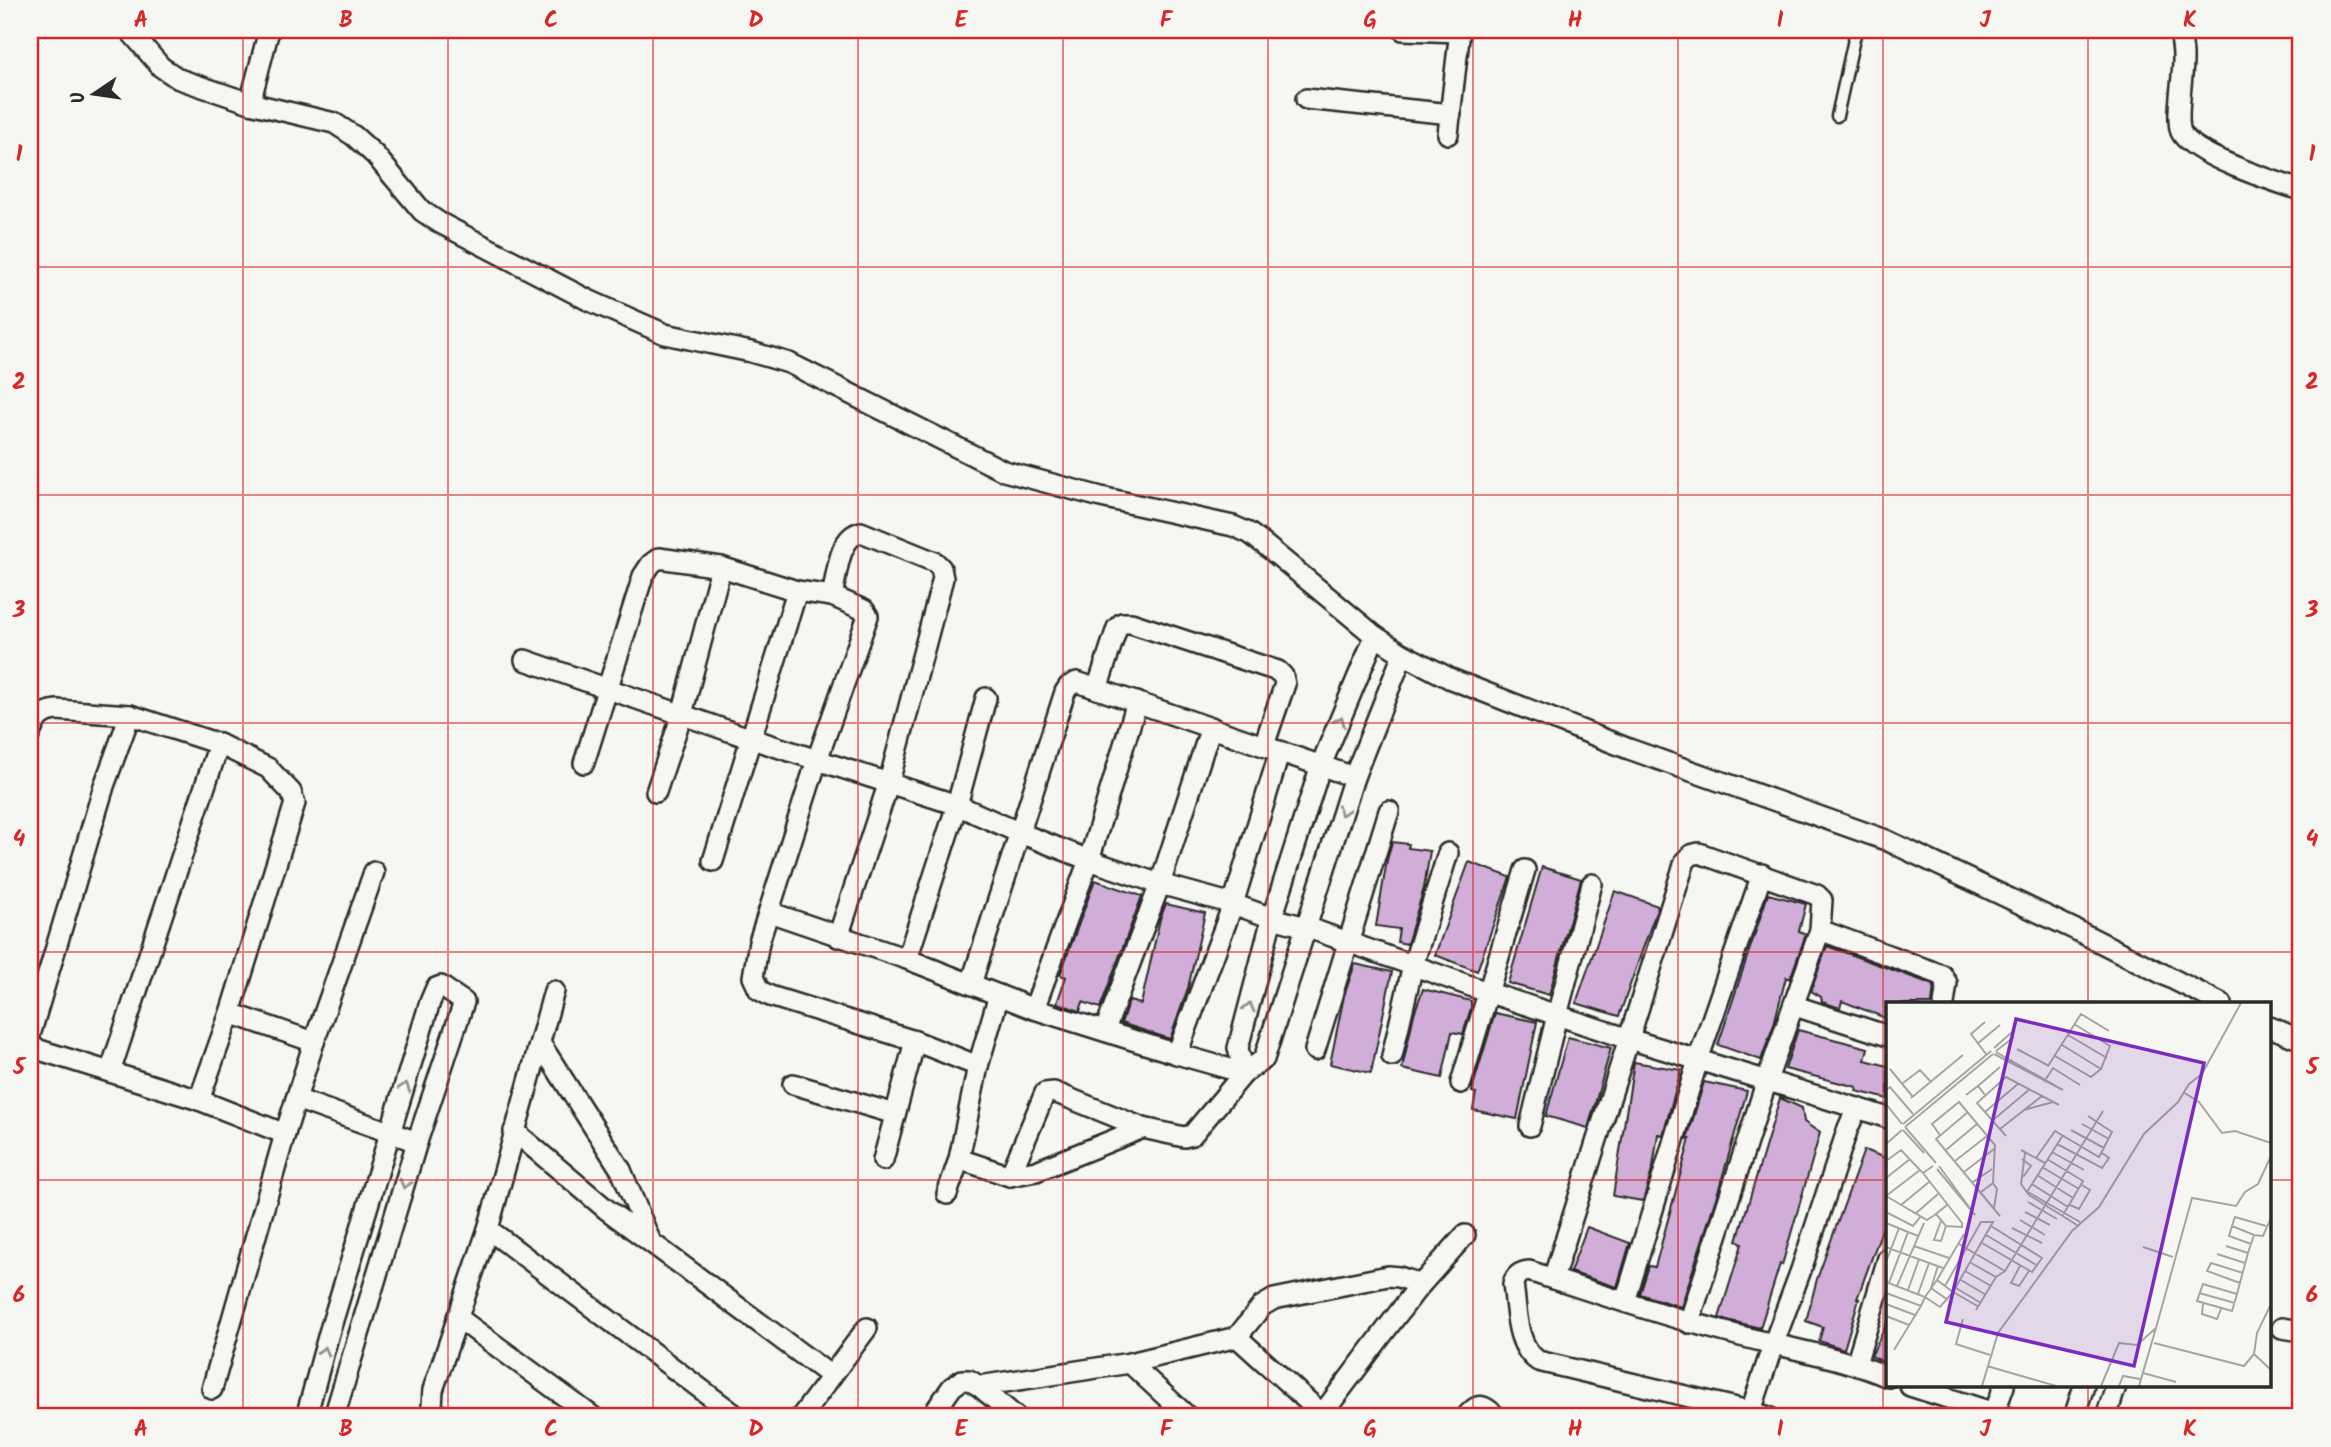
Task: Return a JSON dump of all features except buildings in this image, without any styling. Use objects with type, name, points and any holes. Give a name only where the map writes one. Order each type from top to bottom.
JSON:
[{"type":"street","points":[[129,30],[160,67],[179,79],[250,103],[334,123],[375,155],[422,211],[588,300],[665,334],[789,363],[1004,471],[1101,497],[1241,529],[1265,545],[1375,636],[1403,654],[1471,688],[1629,749],[1886,840],[2076,930],[2218,1002]]},
{"type":"street","points":[[250,103],[269,30]]},
{"type":"street","points":[[1403,30],[1460,31],[1448,134]]},
{"type":"street","points":[[2180,30],[2184,54],[2181,132],[2194,146],[2206,152],[2255,175],[2301,190]]},
{"type":"street","points":[[1306,99],[1451,114]]},
{"type":"street","points":[[832,596],[844,545],[853,534],[861,532],[936,562],[941,568],[943,578],[889,782],[838,937]]},
{"type":"street","points":[[584,762],[643,576],[659,558],[721,567],[797,590],[832,596],[864,610],[868,616],[817,760],[759,942],[753,977],[759,990],[770,996],[915,1041],[978,1066]]},
{"type":"street","points":[[656,792],[682,714],[721,567]]},
{"type":"street","points":[[713,861],[797,590]]},
{"type":"street","points":[[1097,689],[1117,628],[1122,623],[1131,623],[1278,671],[1285,684],[1233,904],[1177,1055]]},
{"type":"street","points":[[1244,1073],[1238,1048],[1272,918],[1321,765],[1375,636]]},
{"type":"street","points":[[1010,1176],[1045,1093],[1054,1092],[1143,1128],[1184,1137],[1192,1135],[1244,1073],[1264,1059],[1354,777],[1403,654]]},
{"type":"street","points":[[525,660],[752,739],[957,805],[1089,860],[1160,884],[1306,927],[1487,992],[1629,1039],[1886,1117]]},
{"type":"street","points":[[971,984],[1069,685],[1077,682],[1354,777]]},
{"type":"street","points":[[907,959],[957,805],[986,698]]},
{"type":"street","points":[[1034,1009],[1089,860],[1137,702]]},
{"type":"street","points":[[30,734],[38,716],[46,711],[130,715],[219,744],[268,768],[291,792],[295,803],[230,1013],[199,1100]]},
{"type":"street","points":[[30,1035],[104,786],[130,715]]},
{"type":"street","points":[[1105,1030],[1160,884],[1211,727]]},
{"type":"street","points":[[110,1072],[219,744]]},
{"type":"street","points":[[1315,1050],[1389,811]]},
{"type":"street","points":[[1392,1056],[1413,965],[1448,853]]},
{"type":"street","points":[[1553,1279],[1685,861],[1690,855],[1699,853],[1817,895],[1822,900],[1820,930],[1767,1080],[1689,1323]]},
{"type":"street","points":[[1461,1083],[1525,870]]},
{"type":"street","points":[[212,1389],[285,1134],[314,1042],[374,872]]},
{"type":"street","points":[[1625,1302],[1698,1060],[1762,874]]},
{"type":"street","points":[[1530,1126],[1592,884]]},
{"type":"street","points":[[769,912],[907,959],[1034,1009],[1177,1055],[1244,1073]]},
{"type":"street","points":[[1820,930],[1942,975],[1947,983],[1944,1002]]},
{"type":"street","points":[[306,1417],[430,1002],[436,988],[441,986],[464,1002],[417,1142],[334,1417]]},
{"type":"street","points":[[438,1417],[432,1406],[433,1390],[488,1229],[554,991]]},
{"type":"street","points":[[947,1194],[959,1159],[978,1066],[999,995]]},
{"type":"street","points":[[1795,1006],[1886,1035]]},
{"type":"street","points":[[230,1013],[314,1042]]},
{"type":"street","points":[[2272,1028],[2301,1040]]},
{"type":"street","points":[[883,1160],[915,1041]]},
{"type":"street","points":[[540,1043],[621,1170],[650,1241]]},
{"type":"street","points":[[30,1047],[199,1100],[285,1134]]},
{"type":"street","points":[[793,1084],[895,1114]]},
{"type":"street","points":[[296,1099],[417,1142]]},
{"type":"street","points":[[1749,1414],[1857,1108]]},
{"type":"street","points":[[959,1159],[1010,1176],[1036,1171],[1143,1128]]},
{"type":"street","points":[[514,1131],[606,1209],[831,1376]]},
{"type":"street","points":[[488,1229],[738,1417]]},
{"type":"street","points":[[1237,1337],[1321,1416],[1416,1290],[1465,1235]]},
{"type":"street","points":[[1856,1364],[1886,1265]]},
{"type":"street","points":[[1769,1417],[1545,1363],[1532,1356],[1522,1339],[1514,1279],[1523,1272],[1553,1279],[1689,1323],[1856,1364],[1886,1376]]},
{"type":"street","points":[[979,1386],[1130,1363],[1237,1337],[1262,1306],[1274,1300],[1388,1276],[1410,1281],[1416,1290]]},
{"type":"street","points":[[457,1317],[593,1417]]},
{"type":"street","points":[[801,1417],[867,1328]]},
{"type":"street","points":[[1130,1363],[1188,1417]]},
{"type":"street","points":[[931,1417],[952,1387],[962,1380],[969,1380],[979,1386],[1016,1417]]},
{"type":"street","points":[[1922,1388],[1943,1408],[2001,1415],[2004,1388]]},
{"type":"street","points":[[2074,1417],[2083,1388]]},
{"type":"street","points":[[2106,1417],[2115,1388]]},
{"type":"street","points":[[1466,1417],[1478,1406],[1483,1406],[1497,1417]]},
{"type":"lane","points":[[1837,116],[1856,30]]}]
